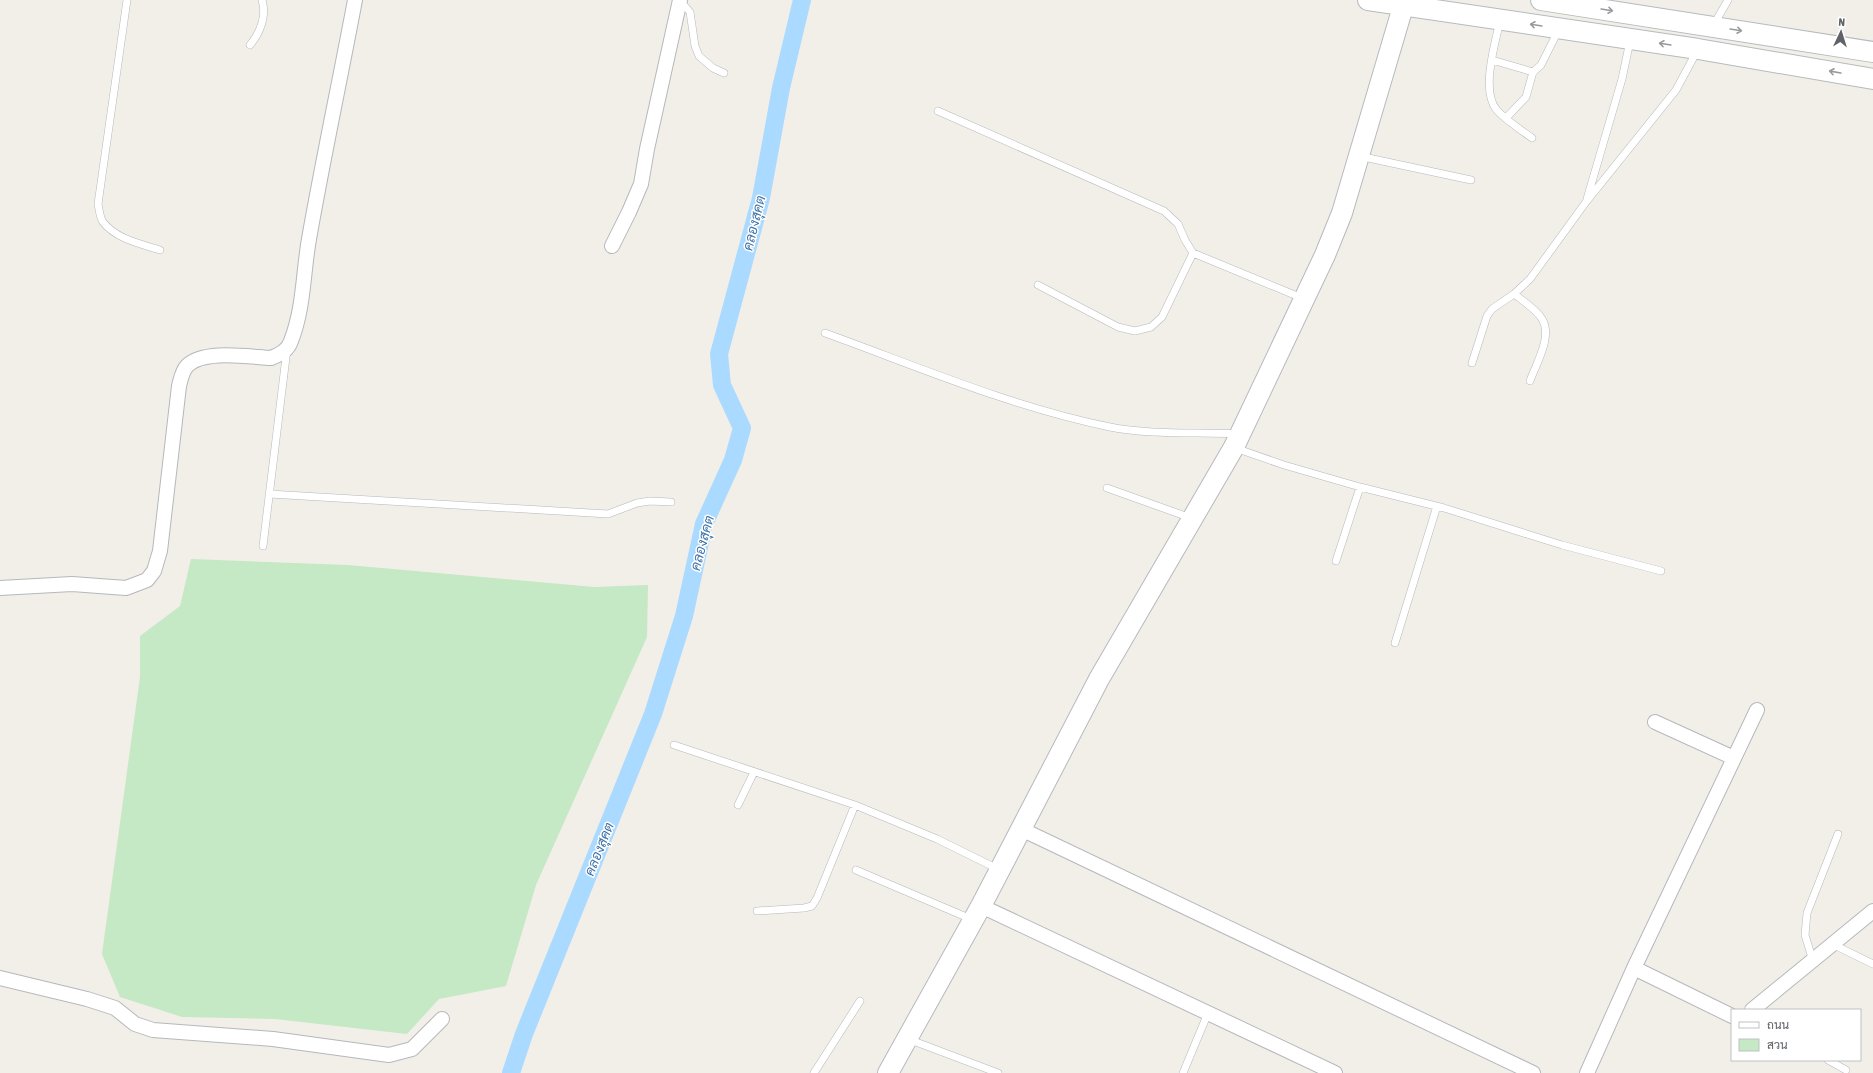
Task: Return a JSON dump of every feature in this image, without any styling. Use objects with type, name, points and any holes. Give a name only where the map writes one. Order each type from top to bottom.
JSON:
[{"type":"street","points":[[0,588],[72,584],[126,588],[147,580],[154,571],[160,551],[179,386],[188,365],[201,358],[214,356],[271,358],[279,355],[287,349],[291,342],[297,323],[309,240],[355,0]]},
{"type":"street","points":[[612,246],[641,184],[647,149],[680,0]]},
{"type":"street","points":[[1368,0],[1404,3],[1698,49],[1873,79]]},
{"type":"street","points":[[1541,0],[1873,52]]},
{"type":"street","points":[[888,1073],[1000,870],[1099,678],[1238,441],[1342,213],[1404,3]]},
{"type":"street","points":[[1587,1073],[1634,968],[1757,710]]},
{"type":"street","points":[[1655,722],[1734,758]]},
{"type":"street","points":[[1021,829],[1532,1073]]},
{"type":"street","points":[[1753,1009],[1873,911]]},
{"type":"street","points":[[977,913],[1208,1013],[1335,1073]]},
{"type":"street","points":[[1634,968],[1731,1016]]},
{"type":"street","points":[[0,978],[88,999],[115,1008],[135,1024],[153,1030],[274,1038],[389,1055],[412,1049],[442,1019]]},
{"type":"lane","points":[[127,0],[98,204],[102,222],[114,233],[136,243],[160,250]]},
{"type":"lane","points":[[250,45],[258,36],[262,23],[262,0]]},
{"type":"lane","points":[[680,0],[690,12],[695,46],[699,56],[713,68],[724,73]]},
{"type":"lane","points":[[1712,26],[1728,0]]},
{"type":"lane","points":[[1500,19],[1488,77],[1495,108],[1532,138]]},
{"type":"lane","points":[[1507,118],[1526,97],[1533,72],[1541,66],[1560,28]]},
{"type":"lane","points":[[1586,202],[1622,79],[1630,39]]},
{"type":"lane","points":[[1472,363],[1487,316],[1492,310],[1514,294],[1530,279],[1586,202],[1676,90],[1698,49]]},
{"type":"lane","points":[[1492,60],[1533,72]]},
{"type":"lane","points":[[938,112],[1164,211],[1178,224],[1193,253],[1304,299]]},
{"type":"lane","points":[[1358,156],[1471,180]]},
{"type":"lane","points":[[1038,285],[1118,327],[1135,331],[1151,327],[1162,317],[1193,253]]},
{"type":"lane","points":[[1514,294],[1542,319],[1546,331],[1543,346],[1530,380]]},
{"type":"lane","points":[[825,333],[1036,409],[1112,427],[1238,441],[1284,465],[1360,487],[1437,506],[1562,545],[1661,571]]},
{"type":"lane","points":[[263,546],[287,349]]},
{"type":"lane","points":[[1336,561],[1360,487]]},
{"type":"lane","points":[[1107,488],[1192,519]]},
{"type":"lane","points":[[269,494],[608,514],[637,502],[671,502]]},
{"type":"lane","points":[[1395,643],[1437,506]]},
{"type":"lane","points":[[674,745],[855,805],[937,839],[1000,870]]},
{"type":"lane","points":[[738,805],[754,772]]},
{"type":"lane","points":[[757,911],[804,908],[812,906],[855,805]]},
{"type":"lane","points":[[1812,961],[1805,935],[1807,913],[1838,834]]},
{"type":"lane","points":[[856,870],[977,913]]},
{"type":"lane","points":[[1832,944],[1873,964]]},
{"type":"lane","points":[[814,1073],[860,1001]]},
{"type":"lane","points":[[1183,1073],[1208,1013]]},
{"type":"lane","points":[[906,1038],[998,1073]]},
{"type":"lane","points":[[1830,1061],[1846,1070]]},
{"type":"green space","points":[[191,559],[348,565],[594,587],[648,585],[647,637],[536,885],[506,986],[439,999],[407,1034],[275,1019],[182,1017],[120,997],[102,954],[140,677],[140,636],[180,606]]},
{"type":"waterway","name":"คลองสุคต","points":[[511,1073],[524,1034],[653,714],[684,616],[704,524],[733,460],[742,428],[722,385],[719,354],[761,198],[781,88],[802,0]]}]
